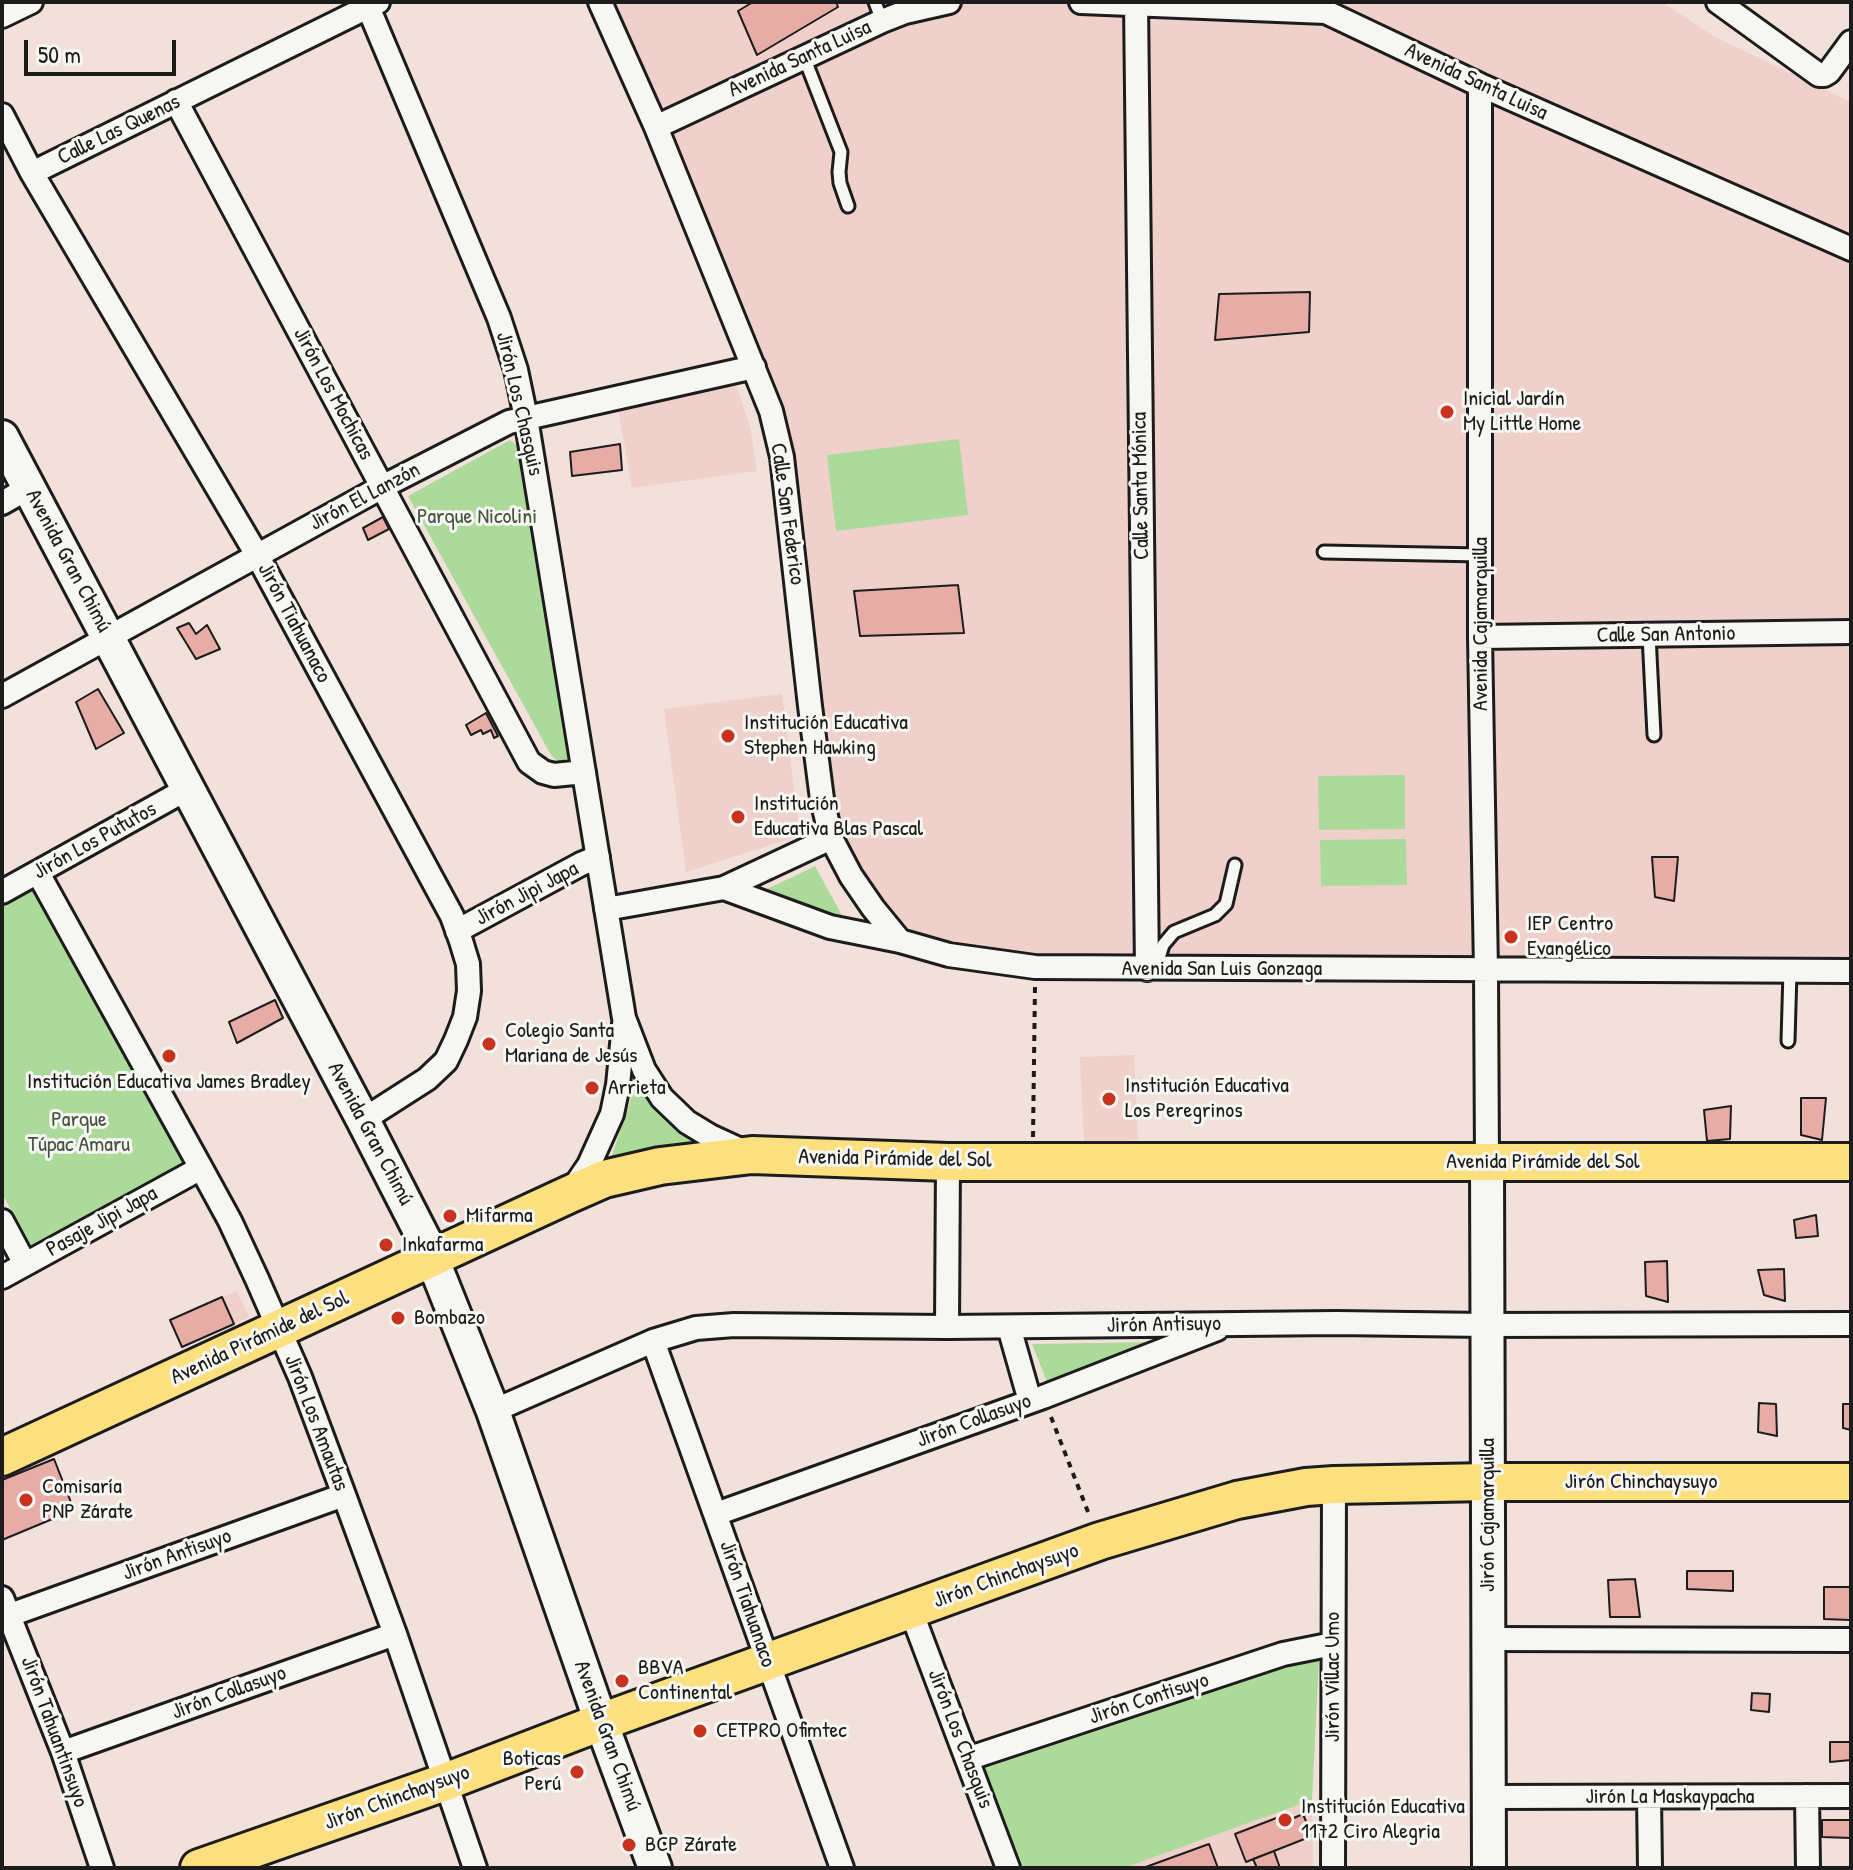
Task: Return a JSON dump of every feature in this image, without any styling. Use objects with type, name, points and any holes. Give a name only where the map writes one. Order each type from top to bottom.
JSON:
[{"type":"main road","name":"Avenida Pirámide del Sol","points":[[2,1457],[570,1194],[604,1179],[660,1166],[752,1155],[948,1162],[1851,1162]]},
{"type":"main road","name":"Jirón Chinchaysuyo","points":[[199,1868],[445,1782],[601,1722],[1100,1541],[1237,1500],[1334,1485],[1851,1482]]},
{"type":"street","points":[[2,16],[31,2]]},
{"type":"street","name":"Calle San Federico","points":[[600,2],[656,127],[771,411],[782,457],[810,706],[822,799],[831,838],[851,876],[900,941]]},
{"type":"street","name":"Avenida Santa Luisa","points":[[656,127],[804,56],[878,11],[905,12],[949,2]]},
{"type":"street","name":"Avenida Santa Luisa","points":[[1081,2],[1326,7],[1480,85],[1851,249]]},
{"type":"street","points":[[1718,2],[1819,75],[1829,72],[1851,42]]},
{"type":"street","name":"Calle Santa Mónica","points":[[1136,3],[1151,968]]},
{"type":"street","name":"Calle Las Quenas","points":[[32,173],[371,4]]},
{"type":"street","name":"Jirón Los Chasquis","points":[[371,4],[499,318],[516,370],[624,1018],[644,1070],[662,1098],[687,1122],[752,1155]]},
{"type":"street","name":"Avenida Cajamarquilla","points":[[1480,85],[1480,637],[1487,1162]]},
{"type":"street","name":"Jirón Los Mochicas","points":[[176,101],[529,762],[543,772],[554,775],[584,772]]},
{"type":"street","name":"Jirón Tiahuanaco","points":[[2,115],[32,173],[257,555],[452,916],[468,964],[469,991],[465,1017],[456,1040],[446,1061],[427,1079],[363,1120]]},
{"type":"street","name":"Jirón El Lanzón","points":[[2,696],[382,487],[509,422],[754,367]]},
{"type":"street","name":"Avenida Gran Chimú","points":[[2,437],[363,1120],[433,1259],[493,1411],[655,1868]]},
{"type":"street","points":[[2,503],[30,487]]},
{"type":"street","name":"Calle San Antonio","points":[[1480,637],[1851,632]]},
{"type":"street","name":"Jirón Los Pututos","points":[[2,892],[187,789]]},
{"type":"street","points":[[606,909],[724,888],[831,838]]},
{"type":"street","name":"Jirón Jipi Japa","points":[[457,931],[598,857]]},
{"type":"street","name":"Jirón Los Amautas","points":[[38,873],[230,1221],[279,1329],[300,1377],[395,1634],[475,1868]]},
{"type":"street","name":"Avenida San Luis Gonzaga","points":[[724,888],[830,927],[900,941],[949,955],[1035,967],[1851,971]]},
{"type":"street","name":"Jirón Los Chasquis","points":[[570,1194],[589,1165],[612,1114],[624,1018]]},
{"type":"street","points":[[947,1327],[948,1162]]},
{"type":"street","name":"Jirón Cajamarquilla","points":[[1487,1162],[1489,1868]]},
{"type":"street","name":"Pasaje Jipi Japa","points":[[2,1277],[201,1168]]},
{"type":"street","points":[[2,1221],[25,1264]]},
{"type":"street","name":"Jirón Collasuyo","points":[[716,1514],[1037,1399],[1230,1324]]},
{"type":"street","name":"Jirón Antisuyo","points":[[493,1411],[653,1341],[696,1328],[734,1325],[1851,1324]]},
{"type":"street","points":[[1009,1327],[1037,1399]]},
{"type":"street","name":"Jirón Tiahuanaco","points":[[653,1341],[842,1868]]},
{"type":"street","name":"Jirón Villac Umo","points":[[1333,1868],[1334,1485]]},
{"type":"street","name":"Jirón Antisuyo","points":[[6,1606],[344,1495]]},
{"type":"street","name":"Jirón Tahuantinsuyo","points":[[6,1606],[63,1752],[102,1868]]},
{"type":"street","name":"Jirón Los Chasquis","points":[[911,1611],[1008,1868]]},
{"type":"street","name":"Jirón Collasuyo","points":[[63,1752],[395,1634]]},
{"type":"street","points":[[1488,1639],[1851,1640]]},
{"type":"street","name":"Jirón Contisuyo","points":[[967,1759],[1283,1654],[1333,1644]]},
{"type":"street","points":[[1807,1796],[1808,1868]]},
{"type":"street","name":"Jirón La Maskaypacha","points":[[1489,1797],[1851,1796]]},
{"type":"street","points":[[1649,1797],[1650,1868]]},
{"type":"lane","points":[[804,56],[841,152],[840,183],[848,206]]},
{"type":"lane","points":[[1324,552],[1481,555]]},
{"type":"lane","points":[[1649,635],[1654,735]]},
{"type":"lane","points":[[1151,968],[1174,932],[1215,915],[1226,904],[1235,865]]},
{"type":"lane","points":[[1788,1041],[1790,971]]},
{"type":"path","points":[[1033,1140],[1035,967]]},
{"type":"path","points":[[1037,1399],[1100,1541]]},
{"type":"shaded area","points":[[600,2],[1662,2],[1715,37],[1851,102],[1851,972],[1042,974],[906,937],[821,829],[767,410]]},
{"type":"shaded area","points":[[734,379],[750,427],[757,471],[632,488],[618,408]]},
{"type":"shaded area","points":[[782,694],[799,829],[792,838],[686,872],[664,709]]},
{"type":"shaded area","name":"Institución Educativa Los Peregrinos","points":[[1134,1055],[1138,1140],[1084,1143],[1080,1057]]},
{"type":"shaded area","points":[[237,1291],[249,1317],[182,1347],[170,1320]]},
{"type":"shaded area","name":"Institución Educativa 1172 Ciro Alegria","points":[[1312,1800],[1313,1868],[1124,1868]]},
{"type":"green space","points":[[959,439],[968,515],[836,531],[827,455]]},
{"type":"green space","name":"Parque Nicolini","points":[[510,440],[516,444],[569,753],[567,761],[561,764],[551,755],[408,496]]},
{"type":"green space","points":[[1405,775],[1405,829],[1319,830],[1318,776]]},
{"type":"green space","points":[[1406,839],[1407,885],[1321,886],[1320,840]]},
{"type":"green space","points":[[815,866],[844,919],[759,893]]},
{"type":"green space","name":"Parque Túpac Amaru","points":[[32,886],[184,1166],[32,1249],[2,1193],[2,902]]},
{"type":"green space","points":[[638,1078],[701,1143],[611,1158]]},
{"type":"green space","points":[[1157,1342],[1047,1382],[1032,1344]]},
{"type":"green space","points":[[1290,1658],[1319,1659],[1312,1800],[1124,1868],[1021,1868],[984,1765]]},
{"type":"building","points":[[753,2],[836,2],[838,7],[757,55],[738,11]]},
{"type":"building","points":[[1310,292],[1309,332],[1215,340],[1219,294]]},
{"type":"building","points":[[620,444],[622,470],[572,476],[570,452]]},
{"type":"building","points":[[383,517],[389,529],[368,540],[363,528]]},
{"type":"building","points":[[958,585],[964,633],[860,636],[854,591]]},
{"type":"building","points":[[189,623],[196,634],[207,625],[220,649],[196,659],[177,628]]},
{"type":"building","points":[[98,689],[124,733],[96,749],[76,702]]},
{"type":"building","points":[[486,713],[498,736],[494,738],[491,730],[483,734],[481,730],[471,735],[466,725]]},
{"type":"building","points":[[1652,857],[1678,857],[1674,901],[1655,897]]},
{"type":"building","points":[[275,1000],[283,1018],[237,1043],[229,1022]]},
{"type":"building","points":[[1801,1098],[1826,1098],[1822,1140],[1801,1135]]},
{"type":"building","points":[[1731,1106],[1730,1139],[1707,1141],[1704,1110]]},
{"type":"building","points":[[1816,1215],[1818,1236],[1796,1238],[1794,1220]]},
{"type":"building","points":[[1667,1261],[1668,1302],[1646,1296],[1645,1262]]},
{"type":"building","points":[[1784,1269],[1785,1301],[1764,1295],[1758,1270]]},
{"type":"building","points":[[222,1297],[234,1324],[182,1347],[170,1320]]},
{"type":"building","points":[[1759,1403],[1776,1404],[1777,1436],[1758,1432]]},
{"type":"building","points":[[1843,1404],[1851,1404],[1851,1430],[1843,1428]]},
{"type":"building","points":[[54,1459],[74,1510],[2,1540],[2,1480]]},
{"type":"building","points":[[1687,1571],[1733,1571],[1733,1591],[1687,1589]]},
{"type":"building","points":[[1635,1579],[1640,1617],[1610,1617],[1608,1580]]},
{"type":"building","points":[[1824,1587],[1851,1587],[1850,1620],[1824,1619]]},
{"type":"building","points":[[1752,1693],[1770,1694],[1769,1712],[1751,1710]]},
{"type":"building","points":[[1830,1742],[1851,1742],[1851,1760],[1830,1762]]},
{"type":"building","points":[[1303,1814],[1312,1836],[1246,1862],[1235,1834],[1279,1817],[1282,1823]]},
{"type":"building","points":[[1822,1820],[1851,1820],[1851,1838],[1822,1837]]},
{"type":"building","points":[[1209,1844],[1218,1868],[1143,1868]]},
{"type":"building","points":[[1274,1851],[1280,1868],[1257,1868],[1253,1859]]},
{"type":"place","name":"Inicial Jardín My Little Home","points":[[1447,412]]},
{"type":"place","name":"Institución Educativa Stephen Hawking","points":[[728,736]]},
{"type":"place","name":"Institución Educativa Blas Pascal","points":[[738,817]]},
{"type":"place","name":"IEP Centro Evangélico","points":[[1511,937]]},
{"type":"place","name":"Colegio Santa Mariana de Jesús","points":[[489,1044]]},
{"type":"place","name":"Institución Educativa James Bradley","points":[[169,1056]]},
{"type":"place","name":"Arrieta","points":[[592,1088]]},
{"type":"place","name":"Institución Educativa Los Peregrinos","points":[[1109,1099]]},
{"type":"place","name":"Mifarma","points":[[450,1216]]},
{"type":"place","name":"Inkafarma","points":[[386,1245]]},
{"type":"place","name":"Bombazo","points":[[398,1318]]},
{"type":"place","name":"Comisaría PNP Zárate","points":[[26,1500]]},
{"type":"place","name":"BBVA Continental","points":[[622,1681]]},
{"type":"place","name":"CETPRO Ofimtec","points":[[700,1731]]},
{"type":"place","name":"Boticas Perú","points":[[577,1772]]},
{"type":"place","name":"Institución Educativa 1172 Ciro Alegria","points":[[1285,1820]]},
{"type":"place","name":"BCP Zárate","points":[[629,1845]]}]
